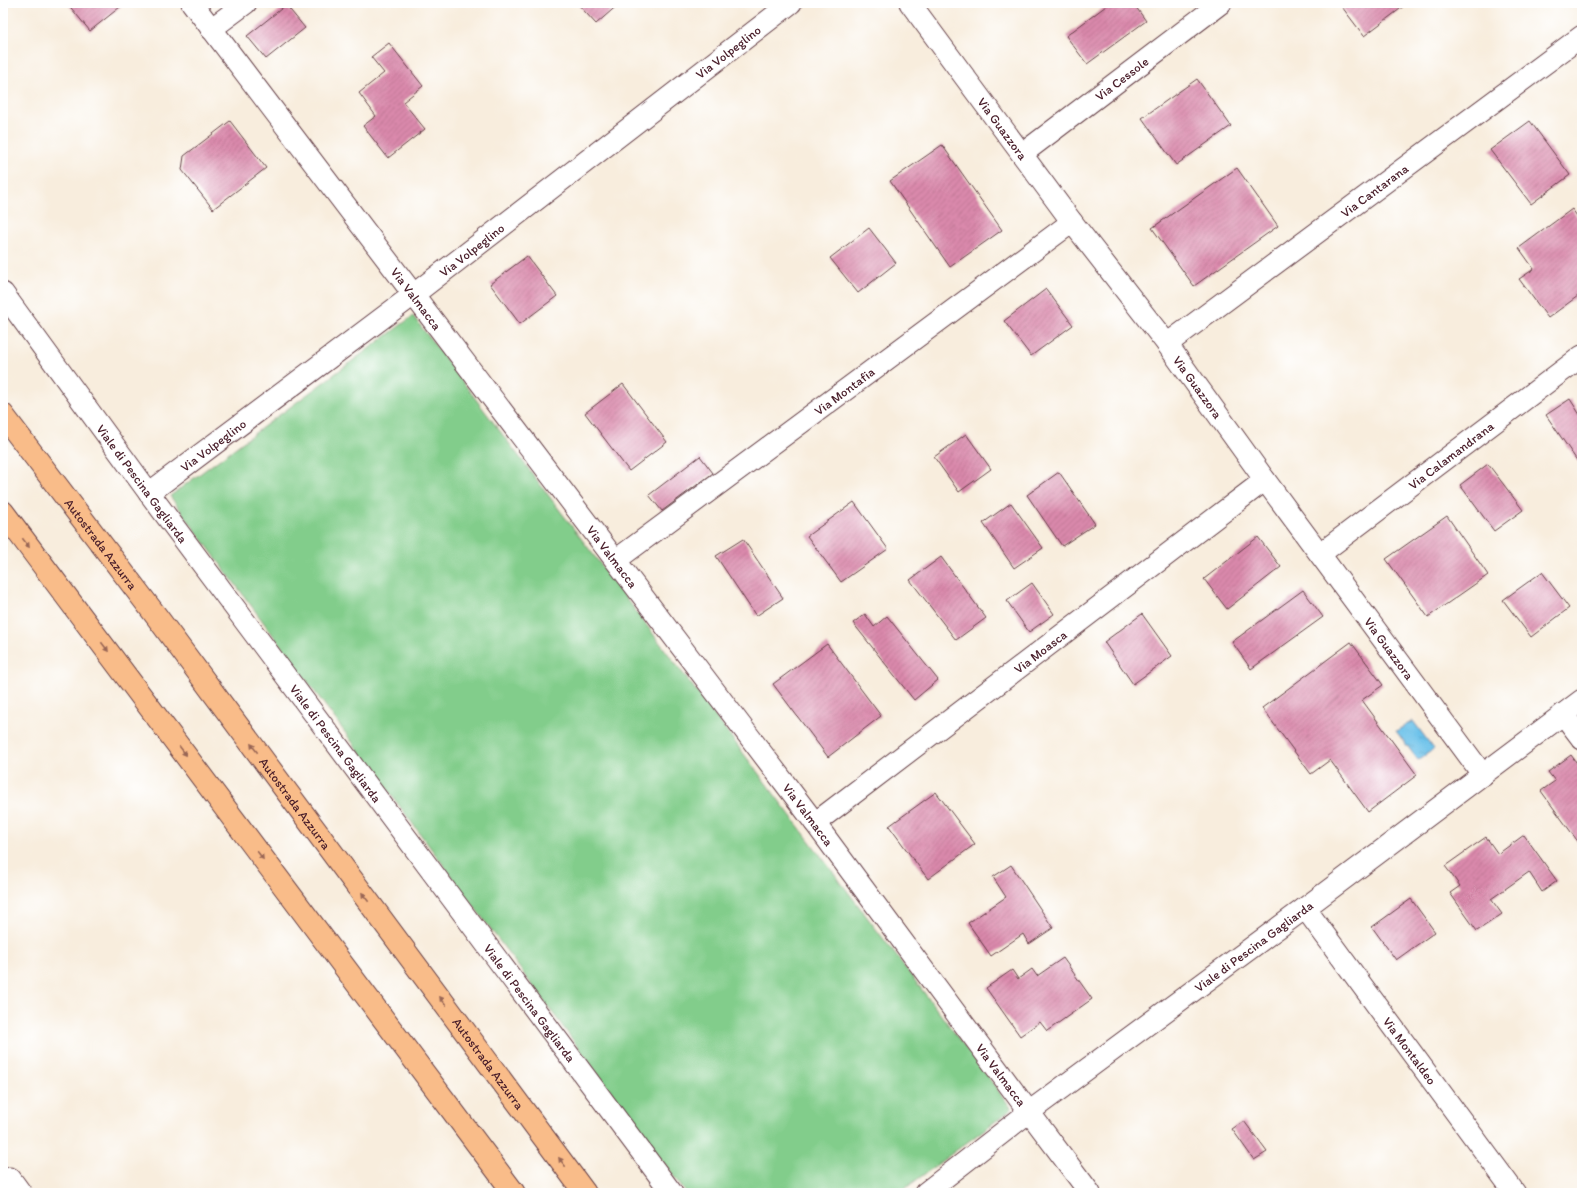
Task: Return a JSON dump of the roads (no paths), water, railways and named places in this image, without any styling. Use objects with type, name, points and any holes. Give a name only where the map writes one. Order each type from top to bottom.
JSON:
[{"type":"highway","name":"Autostrada Azzurra","points":[[3,415],[166,630],[585,1193]]},
{"type":"highway","points":[[3,512],[514,1193]]},
{"type":"street","name":"Via Valmacca","points":[[192,3],[815,823],[1090,1193]]},
{"type":"street","points":[[211,29],[246,3]]},
{"type":"street","name":"Via Volpeglino","points":[[149,493],[413,295],[791,3]]},
{"type":"street","name":"Via Guazzora","points":[[910,3],[1072,222],[1167,344],[1265,480],[1483,775]]},
{"type":"street","name":"Via Cessole","points":[[1022,154],[1221,3]]},
{"type":"street","name":"Via Cantarana","points":[[1167,344],[1582,36]]},
{"type":"street","name":"Via Montafia","points":[[616,560],[1072,222]]},
{"type":"street","name":"Viale di Pescina Gagliarda","points":[[3,293],[149,493],[672,1193]]},
{"type":"street","name":"Via Calamandrana","points":[[1320,554],[1582,356]]},
{"type":"street","name":"Via Moasca","points":[[815,823],[1265,480]]},
{"type":"street","name":"Viale di Pescina Gagliarda","points":[[925,1193],[1029,1112],[1305,908],[1582,700]]},
{"type":"street","points":[[1563,714],[1582,739]]},
{"type":"street","name":"Via Montaldeo","points":[[1305,908],[1516,1193]]},
{"type":"street","points":[[3,1183],[10,1178],[21,1193]]},
{"type":"water","points":[[1413,721],[1434,749],[1418,760],[1396,731]]}]
